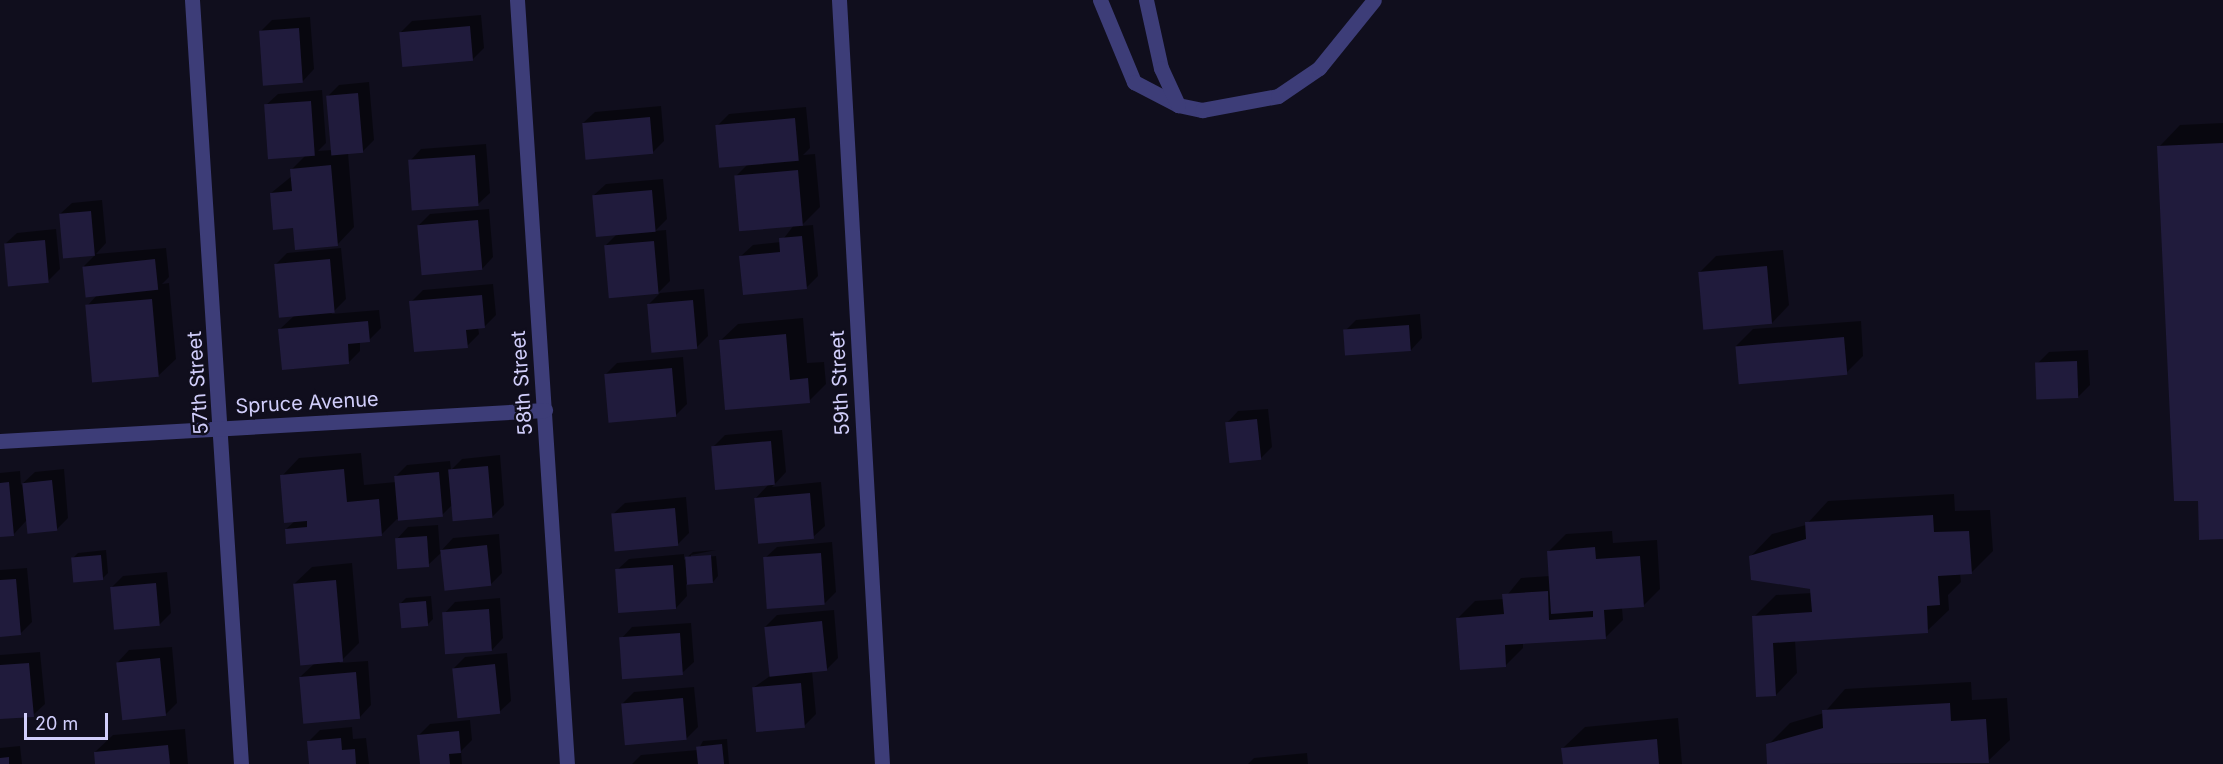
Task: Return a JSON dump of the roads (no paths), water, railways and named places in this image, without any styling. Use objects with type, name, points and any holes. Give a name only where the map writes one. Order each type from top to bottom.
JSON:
[{"type":"street","name":"57th Street","points":[[192,0],[222,428],[240,764]]},
{"type":"street","name":"58th Street","points":[[517,0],[567,764]]},
{"type":"street","name":"59th Street","points":[[839,0],[882,764]]},
{"type":"street","points":[[1100,0],[1134,82],[1178,105],[1202,110],[1278,96],[1319,68],[1374,0]]},
{"type":"street","points":[[1146,0],[1161,68],[1178,105]]},
{"type":"street","name":"Spruce Avenue","points":[[0,441],[545,410]]}]
